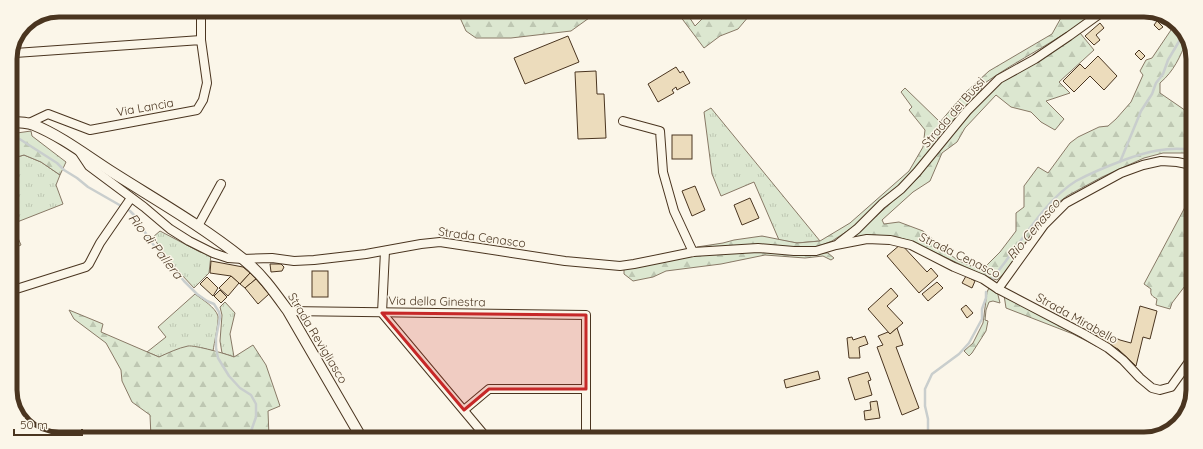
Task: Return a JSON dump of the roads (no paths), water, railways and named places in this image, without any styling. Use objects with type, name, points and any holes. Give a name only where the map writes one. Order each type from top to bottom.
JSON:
[{"type":"street","name":"Via Lancia","points":[[29,123],[48,114],[90,130],[197,110],[203,100],[207,83],[201,40],[201,17]]},
{"type":"street","name":"Strada dei Bussi","points":[[836,245],[857,229],[882,204],[901,189],[917,172],[967,111],[999,79],[1035,59],[1094,17]]},
{"type":"street","points":[[18,53],[201,40]]},
{"type":"street","points":[[623,121],[660,131],[663,172],[674,211],[693,252]]},
{"type":"street","name":"Strada Revigliasco","points":[[17,122],[29,123],[59,139],[198,226],[243,259],[276,294],[288,311],[358,432]]},
{"type":"street","name":"Strada Revigliasco","points":[[78,151],[89,166],[129,201],[144,207],[170,229],[189,241],[213,253],[228,258],[243,259]]},
{"type":"street","name":"Strada Cenasco","points":[[243,259],[272,258],[294,261],[385,251],[440,242],[565,261],[620,266],[693,252],[758,248],[794,251],[816,250],[867,239],[890,240],[911,245],[954,267],[983,279],[998,289],[1044,225],[1066,203],[1121,173],[1143,165],[1161,162],[1186,164]]},
{"type":"street","points":[[198,226],[221,184]]},
{"type":"street","points":[[17,289],[86,267],[100,243],[129,201]]},
{"type":"street","points":[[385,251],[382,313],[482,432]]},
{"type":"street","name":"Strada Mirabello","points":[[998,289],[1108,348],[1123,360],[1152,388],[1160,390],[1171,387],[1186,366]]},
{"type":"street","name":"Via della Ginestra","points":[[288,311],[586,315],[586,389]]},
{"type":"street","points":[[464,410],[489,389],[586,389],[586,432]]},
{"type":"waterway","points":[[1120,162],[1141,111],[1152,94],[1156,83],[1163,74],[1168,60],[1181,39]]},
{"type":"waterway","name":"Rio di Pallera","points":[[17,138],[57,163],[64,170],[88,187],[130,211],[136,217],[152,243],[184,281],[197,294],[214,304],[220,317],[216,338],[218,358],[229,376],[240,388],[251,395],[256,404],[256,417],[251,432]]},
{"type":"waterway","name":"Rio Cenasco","points":[[991,280],[1041,213],[1064,190],[1076,181],[1094,172],[1149,152],[1166,149],[1186,149]]},
{"type":"waterway","name":"Rio Cenasco","points":[[928,432],[928,419],[925,406],[925,389],[932,374],[959,354],[969,343],[982,319],[982,309],[986,298],[986,292]]}]
